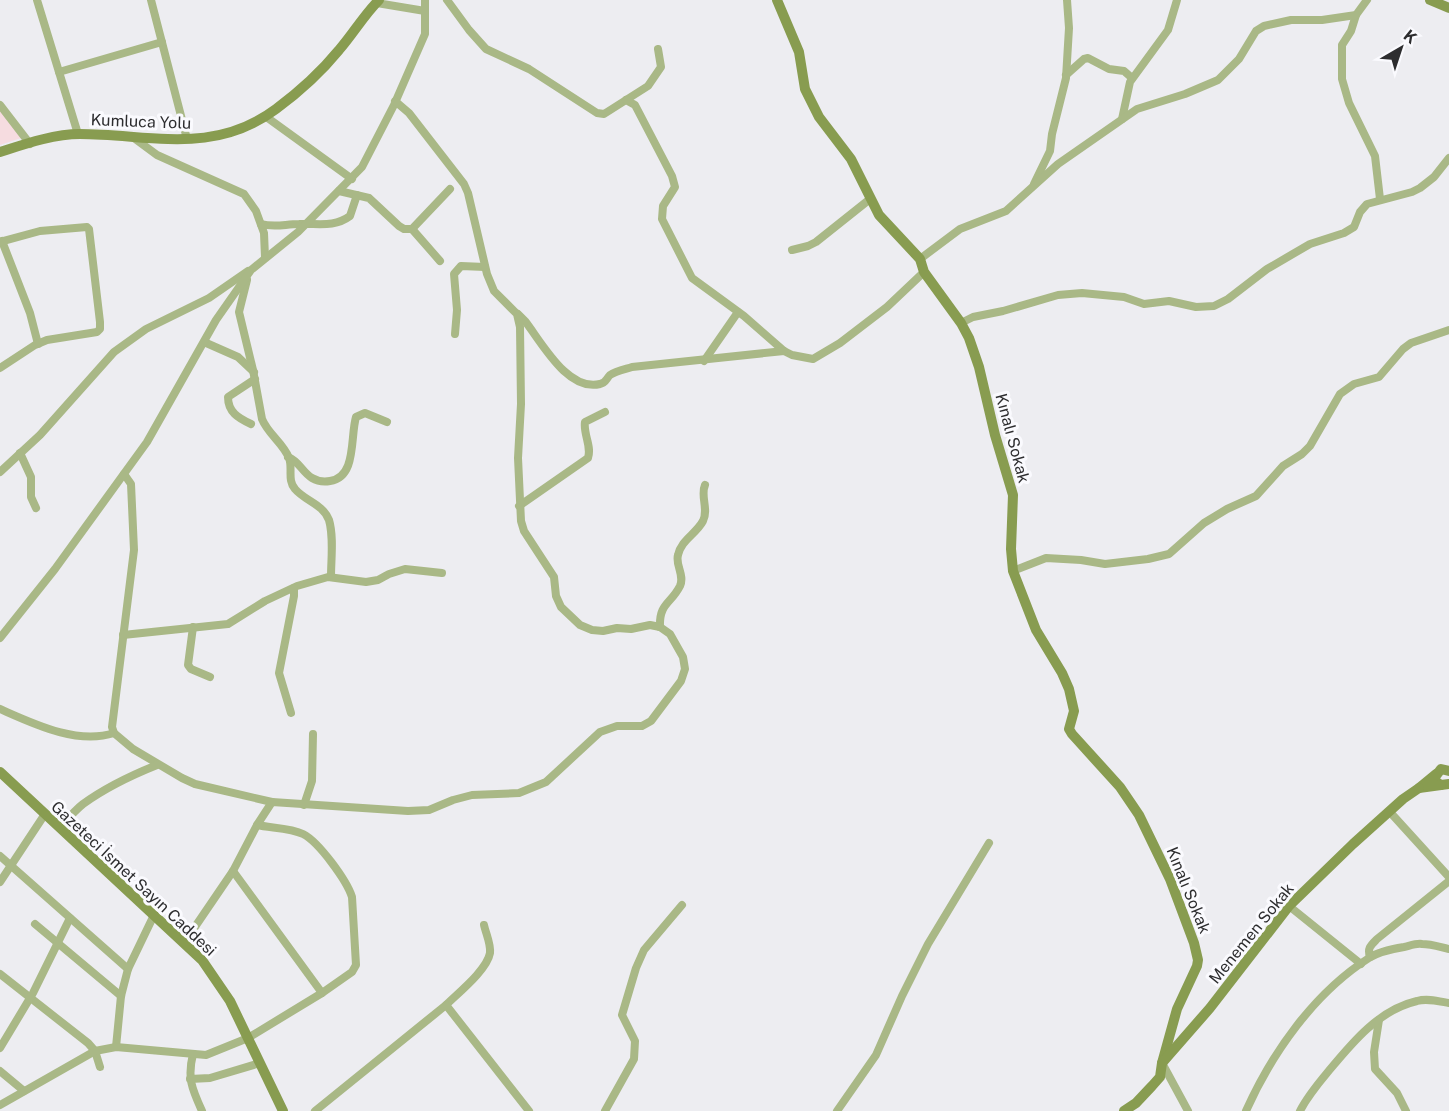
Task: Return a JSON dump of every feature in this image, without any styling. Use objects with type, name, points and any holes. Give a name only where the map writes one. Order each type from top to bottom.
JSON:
[{"type":"street","points":[[38,0],[78,134]]},
{"type":"street","points":[[151,0],[187,140]]},
{"type":"street","points":[[0,471],[62,413],[114,352],[146,329],[209,298],[251,270],[298,232],[352,179],[367,159],[424,34],[425,0]]},
{"type":"street","points":[[447,0],[486,49],[529,69],[597,113],[604,114],[648,86],[661,67],[658,49]]},
{"type":"street","name":"Kınalı Sokak","points":[[777,0],[799,52],[807,95],[824,125],[856,169],[879,215],[920,259],[924,272],[961,323],[979,367],[995,435],[1013,495],[1012,571],[1036,630],[1070,689],[1074,711],[1069,729],[1120,787],[1139,815],[1170,879],[1194,943],[1197,966],[1175,1017],[1162,1063]]},
{"type":"street","points":[[1033,187],[1050,151],[1066,75],[1069,28],[1067,0]]},
{"type":"street","points":[[1122,120],[1132,78],[1168,30],[1177,0]]},
{"type":"street","points":[[1367,0],[1356,15],[1351,31],[1342,45],[1342,79],[1349,103],[1376,156],[1380,199]]},
{"type":"street","points":[[1430,0],[1449,8]]},
{"type":"street","points":[[378,1],[425,11]]},
{"type":"street","name":"Kumluca Yolu","points":[[30,144],[78,134],[187,140],[227,133],[265,116],[283,103],[340,49],[378,1]]},
{"type":"street","points":[[920,259],[960,228],[1006,212],[1058,164],[1137,109],[1218,80],[1239,59],[1256,31],[1264,26],[1291,20],[1322,20],[1356,15]]},
{"type":"street","points":[[59,72],[162,42]]},
{"type":"street","points":[[1066,75],[1083,59],[1088,58],[1109,69],[1124,71],[1132,78]]},
{"type":"street","points":[[626,100],[635,105],[672,176],[675,187],[663,206],[662,219],[689,274],[699,285],[738,312],[784,351],[813,359],[840,343],[887,307],[924,272]]},
{"type":"street","points":[[395,101],[409,113],[464,184],[486,267],[495,291],[530,327],[566,374],[582,383],[601,384],[610,375],[632,368],[784,351]]},
{"type":"street","points":[[0,105],[30,144]]},
{"type":"street","points":[[265,116],[352,179]]},
{"type":"street","points":[[134,138],[158,155],[244,194],[251,201],[261,224],[264,233],[265,257]]},
{"type":"street","points":[[0,152],[30,144]]},
{"type":"street","points":[[0,159],[20,153],[30,144]]},
{"type":"street","points":[[961,323],[973,317],[1049,298],[1082,293],[1124,297],[1144,304],[1169,301],[1196,306],[1214,306],[1228,299],[1267,269],[1310,244],[1344,233],[1354,227],[1363,207],[1372,201],[1420,188],[1434,177],[1449,158]]},
{"type":"street","points":[[339,191],[373,201],[399,226],[412,229],[450,189]]},
{"type":"street","points":[[261,224],[275,227],[321,225],[344,220],[350,216],[357,195]]},
{"type":"street","points":[[792,250],[816,242],[870,199]]},
{"type":"street","points":[[0,369],[38,344],[69,336],[92,334],[100,329],[87,227],[40,231],[1,242],[30,313],[38,344]]},
{"type":"street","points":[[412,229],[440,261]]},
{"type":"street","points":[[454,334],[457,310],[454,274],[461,266],[486,267]]},
{"type":"street","points":[[1,635],[55,568],[124,474],[159,422],[222,312],[251,270]]},
{"type":"street","points":[[251,270],[239,312],[265,426],[288,457],[290,480],[295,489],[325,512],[330,522],[332,577]]},
{"type":"street","points":[[704,361],[738,312]]},
{"type":"street","points":[[124,474],[131,484],[134,550],[112,727],[114,733],[133,749],[157,765],[195,784],[272,802],[408,811],[429,810],[472,795],[519,793],[546,782],[600,732],[617,726],[642,726],[651,721],[681,681],[685,669],[683,657],[670,634],[660,627],[650,625],[631,629],[592,630],[580,625],[561,607],[556,596],[554,577],[524,531],[519,507],[518,458],[521,404],[520,327],[517,314]]},
{"type":"street","points":[[1012,571],[1046,558],[1105,564],[1169,554],[1204,523],[1227,509],[1256,496],[1283,466],[1302,454],[1310,446],[1340,394],[1354,384],[1378,377],[1411,343],[1449,330]]},
{"type":"street","points":[[204,342],[238,357],[255,376]]},
{"type":"street","points":[[251,424],[234,415],[228,406],[228,397],[255,376]]},
{"type":"street","points":[[519,507],[588,458],[590,453],[585,422],[605,412]]},
{"type":"street","points":[[288,457],[295,459],[314,479],[322,482],[337,479],[347,468],[356,417],[365,413],[387,422]]},
{"type":"street","points":[[20,453],[31,477],[31,497],[36,508]]},
{"type":"street","points":[[660,627],[660,617],[664,606],[680,586],[682,575],[677,557],[678,552],[686,539],[702,522],[705,514],[703,492],[705,485]]},
{"type":"street","points":[[123,635],[228,624],[265,601],[306,581],[332,577],[366,582],[378,580],[405,569],[442,573]]},
{"type":"street","points":[[291,713],[279,673],[294,588]]},
{"type":"street","points":[[193,627],[188,665],[191,669],[210,677]]},
{"type":"street","points":[[0,709],[42,728],[93,736],[114,733]]},
{"type":"street","points":[[304,805],[312,781],[313,734]]},
{"type":"street","points":[[60,828],[80,806],[92,798],[135,774],[157,765]]},
{"type":"street","name":"Menemen Sokak","points":[[1124,1111],[1136,1103],[1160,1077],[1162,1063],[1210,1008],[1289,906],[1389,811],[1445,770]]},
{"type":"street","name":"Menemen Sokak","points":[[1445,770],[1436,782],[1446,786]]},
{"type":"street","name":"Gazeteci İsmet Sayın Caddesi","points":[[0,772],[202,960],[217,980],[283,1111]]},
{"type":"street","name":"Menemen Sokak","points":[[1419,788],[1446,786]]},
{"type":"street","points":[[184,943],[232,871],[272,802]]},
{"type":"street","points":[[1370,957],[1368,952],[1370,946],[1377,939],[1449,879],[1389,811]]},
{"type":"street","points":[[0,882],[45,814]]},
{"type":"street","points":[[0,1104],[95,1051],[116,1047],[206,1055],[248,1038],[352,972],[356,965],[352,897],[349,887],[318,848],[302,834],[257,825]]},
{"type":"street","points":[[837,1111],[876,1055],[928,944],[989,843]]},
{"type":"street","points":[[0,856],[128,969]]},
{"type":"street","points":[[232,871],[322,993]]},
{"type":"street","points":[[605,1111],[634,1059],[635,1041],[622,1015],[636,968],[644,950],[682,905]]},
{"type":"street","points":[[1289,906],[1361,964]]},
{"type":"street","points":[[116,1047],[121,996],[128,969],[154,915]]},
{"type":"street","points":[[0,1048],[30,997],[70,918]]},
{"type":"street","points":[[35,924],[121,996]]},
{"type":"street","points":[[315,1111],[446,1005],[478,973],[489,957],[489,942],[484,925]]},
{"type":"street","points":[[1246,1111],[1258,1083],[1289,1035],[1317,1000],[1361,964],[1370,957],[1394,949],[1422,944],[1449,949]]},
{"type":"street","points":[[0,974],[88,1043],[95,1051],[100,1067]]},
{"type":"street","points":[[1300,1111],[1317,1086],[1355,1040],[1380,1020],[1405,1005],[1417,1001],[1449,1003]]},
{"type":"street","points":[[446,1005],[529,1111]]},
{"type":"street","points":[[1380,1020],[1374,1052],[1375,1069],[1397,1093],[1406,1111]]},
{"type":"street","points":[[193,1054],[190,1079],[192,1091],[202,1111]]},
{"type":"street","points":[[190,1079],[210,1078],[260,1063]]},
{"type":"street","points":[[1162,1063],[1188,1111]]},
{"type":"street","points":[[0,1071],[24,1091]]},
{"type":"shaded area","points":[[0,102],[27,136],[0,145]]}]
